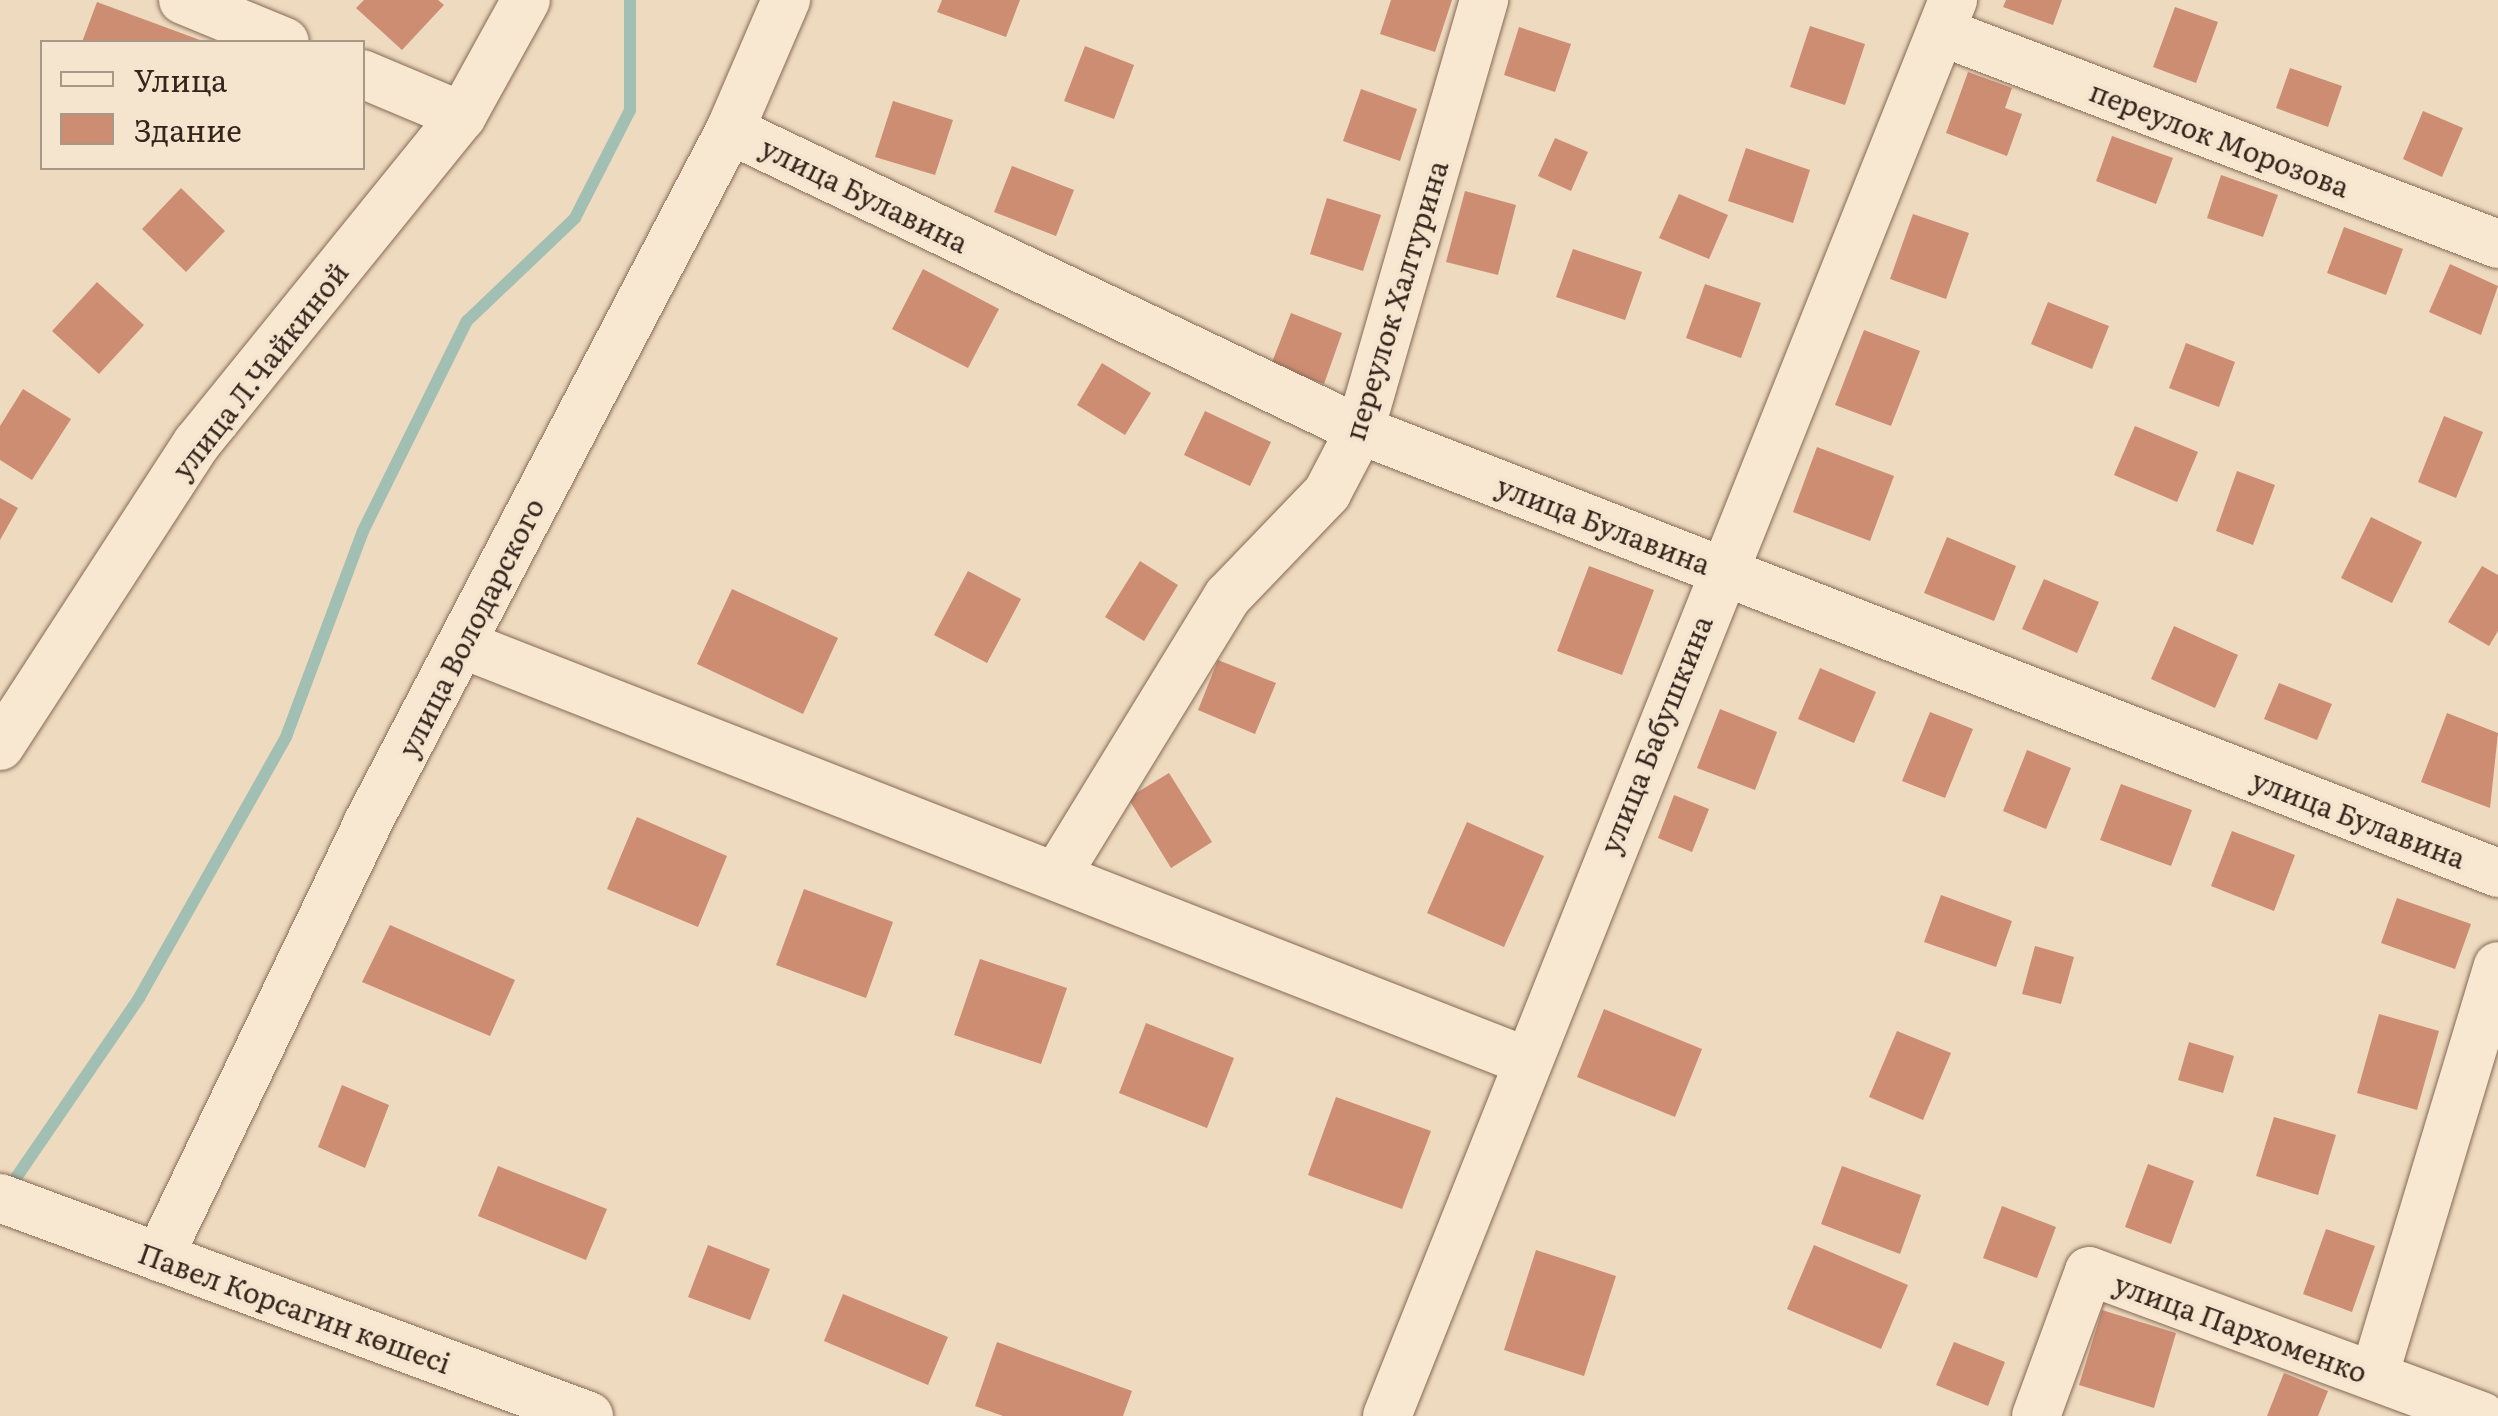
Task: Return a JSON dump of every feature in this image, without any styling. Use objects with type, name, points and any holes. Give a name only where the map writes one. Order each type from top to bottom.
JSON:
[{"type":"street","points":[[183,0],[281,40]]},
{"type":"street","name":"улица Л.Чайкиной","points":[[0,746],[197,444],[462,116],[526,0]]},
{"type":"street","name":"улица Володарского","points":[[159,1256],[464,645],[730,130],[786,0]]},
{"type":"street","name":"переулок Халтурина","points":[[1058,873],[1228,596],[1327,493],[1360,430],[1484,0]]},
{"type":"street","name":"переулок Морозова","points":[[1948,16],[2498,244]]},
{"type":"street","name":"улица Бабушкина","points":[[1387,1416],[1721,568],[1948,16]]},
{"type":"street","points":[[365,75],[462,116]]},
{"type":"street","name":"улица Булавина","points":[[730,130],[1360,430],[2498,873]]},
{"type":"street","points":[[464,645],[1058,873],[1526,1061]]},
{"type":"street","points":[[2374,1376],[2498,966]]},
{"type":"street","name":"Павел Корсагин көшесі","points":[[14,1203],[590,1416]]},
{"type":"street","name":"улица Пархоменко","points":[[2036,1416],[2088,1270],[2482,1416]]},
{"type":"building","points":[[364,0],[438,0],[444,5],[402,50],[356,8]]},
{"type":"building","points":[[942,0],[1020,0],[1006,37],[937,12]]},
{"type":"building","points":[[1391,0],[1452,0],[1435,52],[1380,34]]},
{"type":"building","points":[[2006,0],[2062,0],[2053,25],[2003,7]]},
{"type":"building","points":[[97,2],[200,40],[83,40]]},
{"type":"building","points":[[2175,7],[2218,22],[2196,83],[2153,67]]},
{"type":"building","points":[[1810,26],[1865,44],[1845,105],[1790,87]]},
{"type":"building","points":[[1519,27],[1571,44],[1555,92],[1504,75]]},
{"type":"building","points":[[1085,46],[1134,65],[1114,119],[1064,101]]},
{"type":"building","points":[[2290,68],[2342,86],[2328,127],[2276,108]]},
{"type":"building","points":[[1968,72],[2012,88],[2005,108],[2022,114],[2007,156],[1946,133]]},
{"type":"building","points":[[1361,89],[1417,109],[1400,161],[1343,141]]},
{"type":"building","points":[[893,101],[953,120],[935,175],[875,157]]},
{"type":"building","points":[[2423,111],[2463,128],[2442,177],[2403,159]]},
{"type":"building","points":[[2112,136],[2173,158],[2156,204],[2096,181]]},
{"type":"building","points":[[1555,138],[1588,152],[1571,191],[1538,176]]},
{"type":"building","points":[[1746,148],[1810,170],[1793,223],[1728,201]]},
{"type":"building","points":[[1012,166],[1074,190],[1056,236],[994,212]]},
{"type":"building","points":[[2221,175],[2278,195],[2263,237],[2207,218]]},
{"type":"building","points":[[181,188],[225,231],[186,272],[142,229]]},
{"type":"building","points":[[1465,191],[1516,205],[1498,275],[1446,262]]},
{"type":"building","points":[[1679,194],[1728,215],[1709,259],[1659,238]]},
{"type":"building","points":[[1327,198],[1381,215],[1363,271],[1310,254]]},
{"type":"building","points":[[1913,214],[1969,233],[1946,299],[1890,279]]},
{"type":"building","points":[[2344,227],[2403,249],[2386,295],[2327,273]]},
{"type":"building","points":[[1573,249],[1642,272],[1625,320],[1556,297]]},
{"type":"building","points":[[2450,264],[2498,286],[2481,335],[2429,312]]},
{"type":"building","points":[[923,269],[999,309],[968,368],[892,329]]},
{"type":"building","points":[[97,282],[144,325],[99,374],[52,331]]},
{"type":"building","points":[[1705,284],[1761,303],[1741,358],[1686,338]]},
{"type":"building","points":[[2048,302],[2109,326],[2092,369],[2031,344]]},
{"type":"building","points":[[1291,313],[1342,333],[1324,384],[1271,365]]},
{"type":"building","points":[[1864,330],[1920,351],[1891,426],[1835,405]]},
{"type":"building","points":[[2186,343],[2235,362],[2219,407],[2169,388]]},
{"type":"building","points":[[1102,363],[1151,393],[1125,435],[1077,405]]},
{"type":"building","points":[[23,389],[71,419],[32,480],[0,460],[0,426]]},
{"type":"building","points":[[1205,411],[1271,442],[1250,486],[1184,455]]},
{"type":"building","points":[[2444,416],[2483,432],[2456,498],[2418,482]]},
{"type":"building","points":[[2135,426],[2198,452],[2177,502],[2114,475]]},
{"type":"building","points":[[1817,447],[1894,476],[1870,541],[1793,512]]},
{"type":"building","points":[[2237,471],[2275,485],[2253,545],[2216,531]]},
{"type":"building","points":[[0,498],[18,508],[0,540]]},
{"type":"building","points":[[2371,517],[2422,542],[2392,603],[2341,578]]},
{"type":"building","points":[[1947,537],[2016,566],[1994,621],[1924,593]]},
{"type":"building","points":[[1140,561],[1178,585],[1144,641],[1105,617]]},
{"type":"building","points":[[1589,566],[1654,590],[1622,675],[1557,651]]},
{"type":"building","points":[[2482,566],[2498,575],[2498,631],[2489,646],[2448,622]]},
{"type":"building","points":[[968,571],[1021,599],[987,663],[934,635]]},
{"type":"building","points":[[2044,579],[2099,602],[2077,653],[2022,629]]},
{"type":"building","points":[[732,589],[838,638],[803,714],[697,664]]},
{"type":"building","points":[[2174,626],[2238,655],[2215,708],[2151,679]]},
{"type":"building","points":[[1218,660],[1276,683],[1255,734],[1198,710]]},
{"type":"building","points":[[1820,668],[1876,692],[1854,743],[1798,719]]},
{"type":"building","points":[[2279,683],[2332,704],[2317,740],[2264,719]]},
{"type":"building","points":[[1720,709],[1777,732],[1755,790],[1697,768]]},
{"type":"building","points":[[1930,712],[1973,729],[1945,798],[1902,781]]},
{"type":"building","points":[[2447,713],[2498,733],[2490,808],[2421,782]]},
{"type":"building","points":[[2027,750],[2071,768],[2046,829],[2003,811]]},
{"type":"building","points":[[1169,773],[1212,842],[1171,868],[1128,798]]},
{"type":"building","points":[[2121,784],[2192,810],[2171,866],[2100,840]]},
{"type":"building","points":[[1674,795],[1709,809],[1692,852],[1658,838]]},
{"type":"building","points":[[637,817],[727,856],[698,927],[607,889]]},
{"type":"building","points":[[1467,822],[1544,856],[1504,947],[1427,913]]},
{"type":"building","points":[[2232,831],[2295,855],[2274,911],[2211,886]]},
{"type":"building","points":[[804,889],[893,922],[866,998],[776,965]]},
{"type":"building","points":[[1941,895],[2012,921],[1996,967],[1924,942]]},
{"type":"building","points":[[2397,898],[2471,924],[2455,969],[2381,943]]},
{"type":"building","points":[[390,925],[515,980],[490,1036],[362,982]]},
{"type":"building","points":[[2035,946],[2074,957],[2061,1004],[2022,994]]},
{"type":"building","points":[[980,959],[1067,988],[1041,1064],[954,1035]]},
{"type":"building","points":[[1604,1009],[1702,1049],[1675,1117],[1577,1077]]},
{"type":"building","points":[[2379,1014],[2439,1031],[2417,1110],[2357,1093]]},
{"type":"building","points":[[1146,1023],[1234,1058],[1207,1128],[1119,1093]]},
{"type":"building","points":[[1897,1031],[1951,1053],[1923,1120],[1869,1097]]},
{"type":"building","points":[[2189,1042],[2234,1056],[2223,1093],[2178,1080]]},
{"type":"building","points":[[342,1085],[389,1105],[365,1168],[318,1147]]},
{"type":"building","points":[[1336,1097],[1431,1131],[1402,1209],[1308,1175]]},
{"type":"building","points":[[2274,1117],[2336,1135],[2318,1195],[2256,1176]]},
{"type":"building","points":[[2148,1164],[2194,1181],[2171,1244],[2125,1227]]},
{"type":"building","points":[[498,1166],[607,1209],[586,1260],[478,1216]]},
{"type":"building","points":[[1842,1166],[1921,1195],[1900,1254],[1821,1224]]},
{"type":"building","points":[[2002,1206],[2056,1227],[2037,1278],[1983,1258]]},
{"type":"building","points":[[2326,1229],[2375,1246],[2352,1312],[2303,1294]]},
{"type":"building","points":[[708,1245],[770,1269],[750,1320],[688,1297]]},
{"type":"building","points":[[1814,1245],[1908,1285],[1881,1349],[1787,1309]]},
{"type":"building","points":[[1536,1250],[1616,1276],[1584,1376],[1504,1350]]},
{"type":"building","points":[[843,1294],[948,1337],[928,1385],[824,1341]]},
{"type":"building","points":[[2102,1310],[2176,1333],[2154,1408],[2079,1385]]},
{"type":"building","points":[[997,1342],[1132,1391],[1123,1416],[1003,1416],[975,1406]]},
{"type":"building","points":[[1954,1342],[2005,1362],[1988,1406],[1936,1385]]},
{"type":"building","points":[[2284,1373],[2328,1391],[2318,1416],[2267,1416]]},
{"type":"waterway","points":[[7,1191],[139,998],[286,737],[363,531],[467,321],[575,218],[630,110],[630,0]]}]
